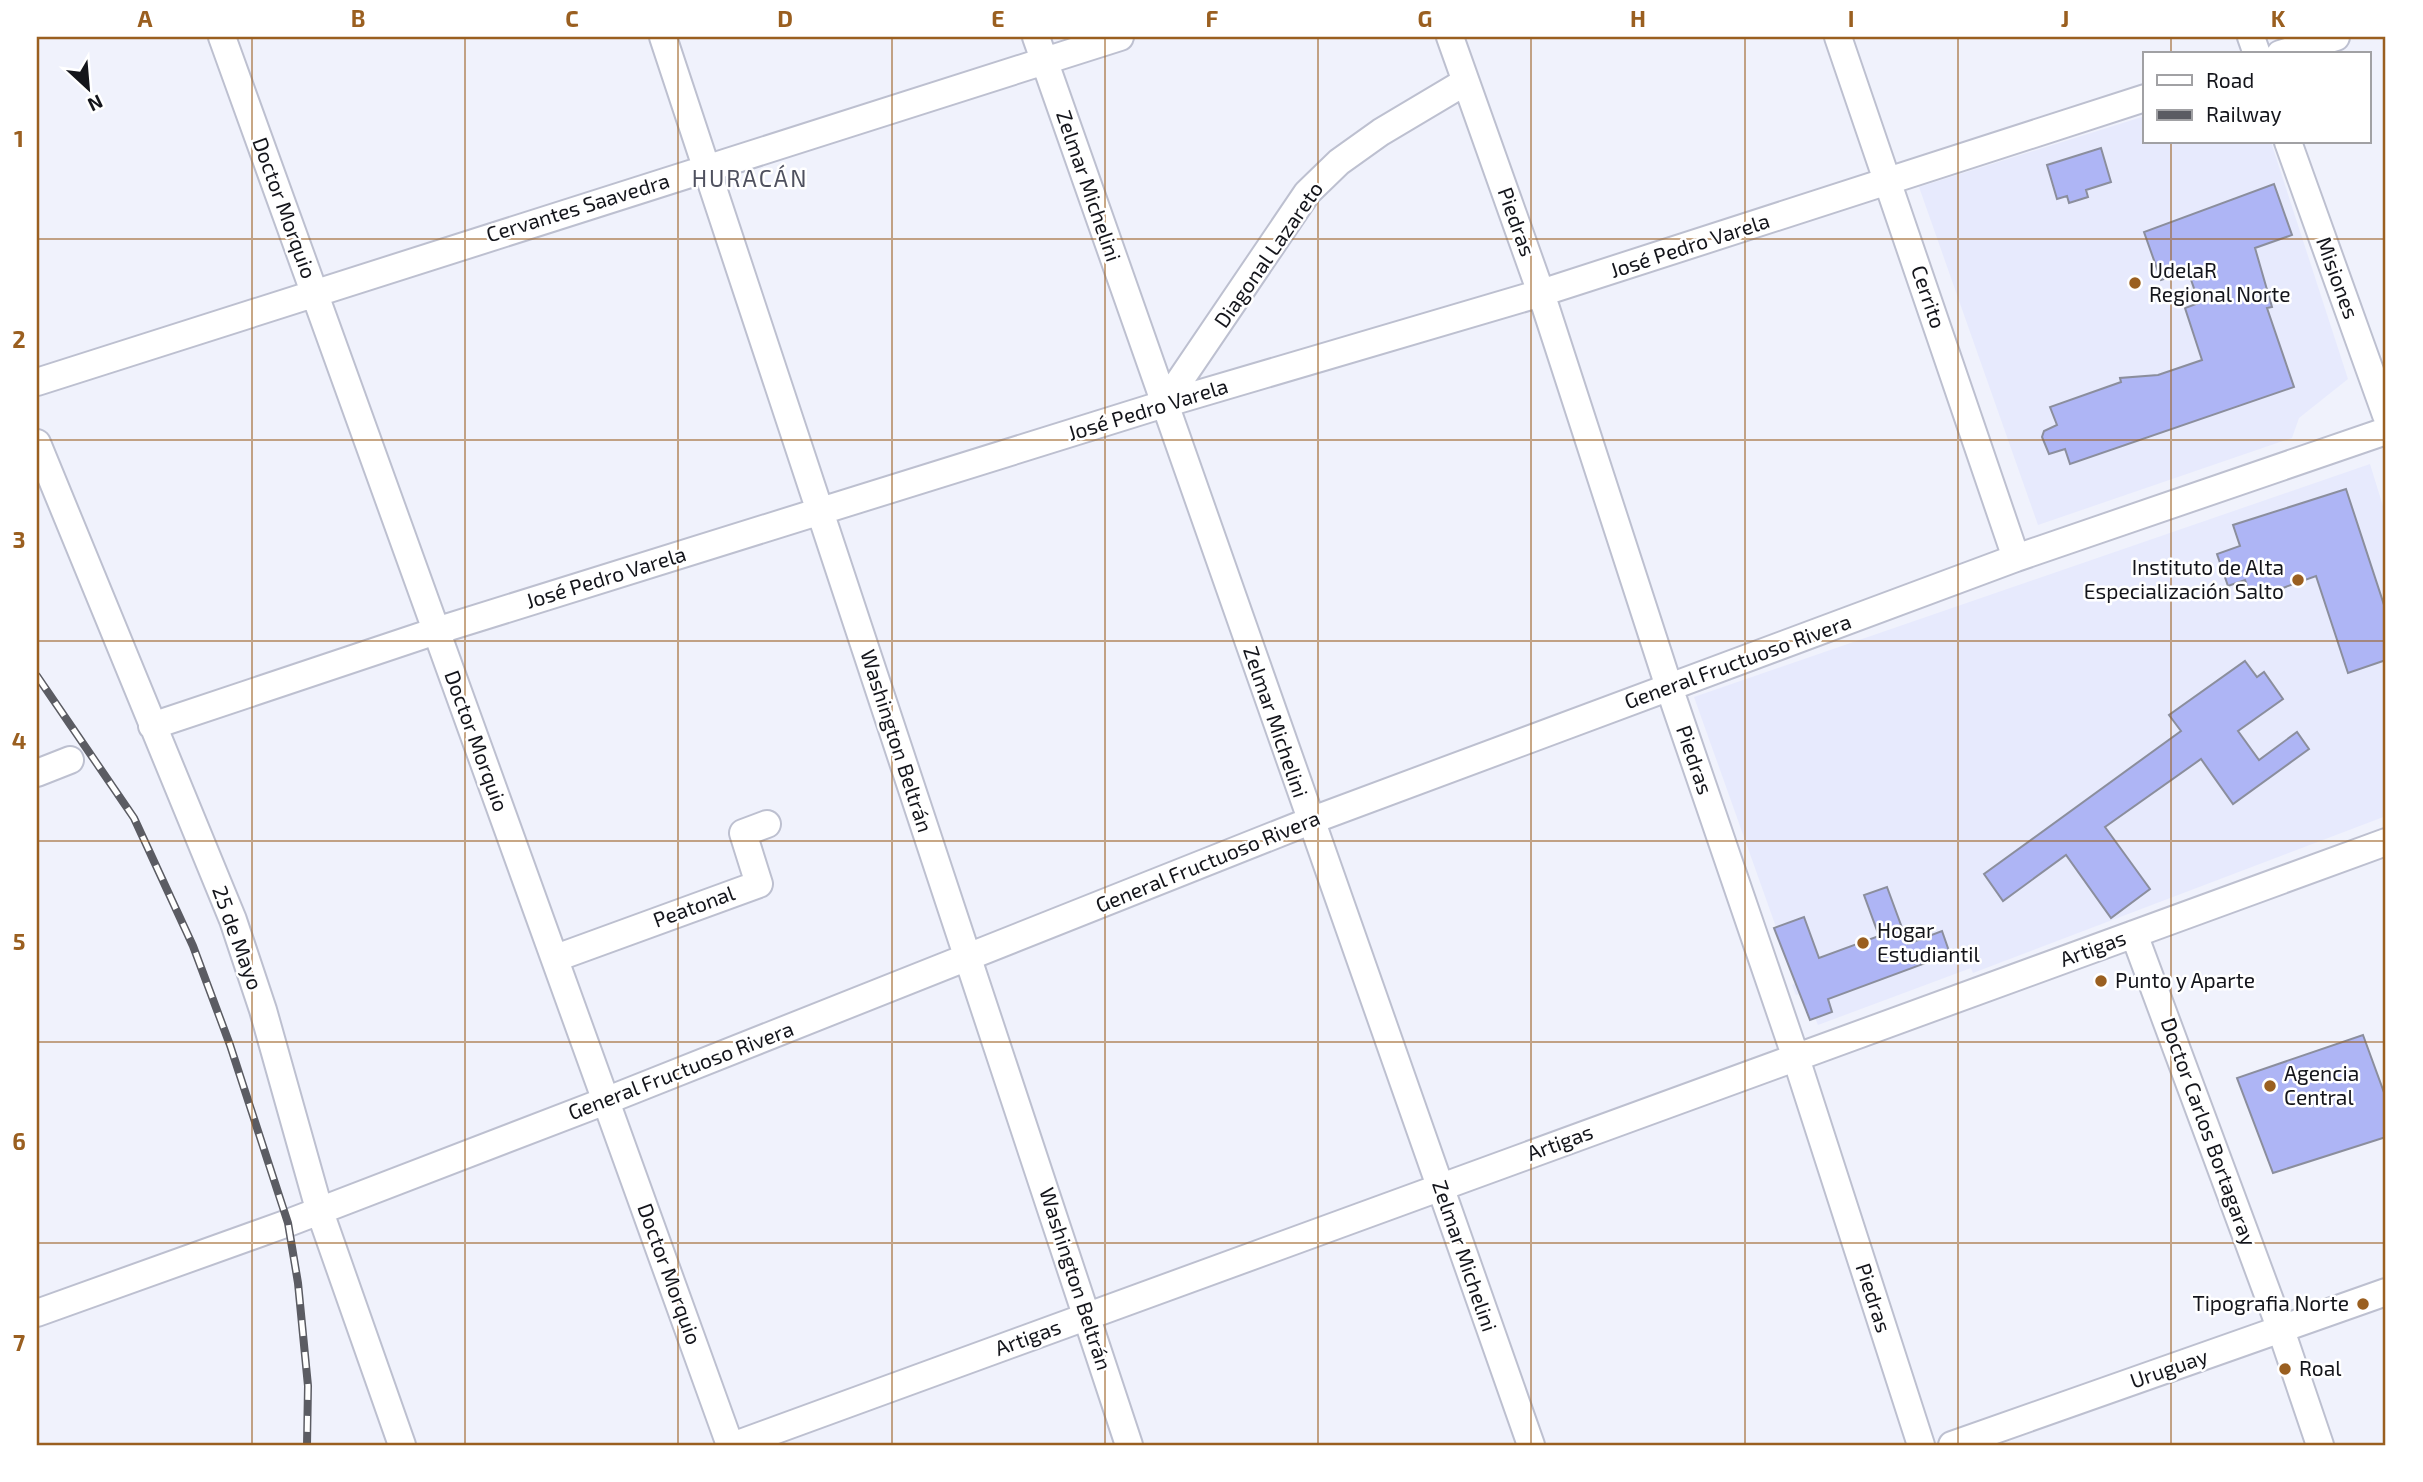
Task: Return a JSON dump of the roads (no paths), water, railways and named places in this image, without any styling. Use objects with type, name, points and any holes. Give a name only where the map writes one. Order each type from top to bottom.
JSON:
[{"type":"street","name":"Doctor Morquio","points":[[222,37],[732,1445]]},
{"type":"street","name":"Washington Beltrán","points":[[663,37],[1129,1445]]},
{"type":"street","name":"Cervantes Saavedra","points":[[37,382],[314,291],[706,168],[1040,48],[1120,37]]},
{"type":"street","name":"Piedras","points":[[1450,37],[1541,293],[1669,688],[1796,1058],[1921,1445]]},
{"type":"street","name":"Cerrito","points":[[1838,37],[2016,558]]},
{"type":"street","points":[[2287,52],[2336,37]]},
{"type":"street","name":"Zelmar Michelini","points":[[1040,48],[1531,1445]]},
{"type":"street","name":"Diagonal Lazareto","points":[[1164,404],[1307,193],[1339,162],[1381,132],[1465,82]]},
{"type":"street","name":"José Pedro Varela","points":[[152,726],[436,631],[1164,404],[1541,293],[2143,99]]},
{"type":"street","name":"Misiones","points":[[2289,144],[2386,415]]},
{"type":"street","name":"General Fructuoso Rivera","points":[[37,1313],[608,1100],[1310,821],[2016,558],[2386,432]]},
{"type":"street","name":"25 de Mayo","points":[[37,443],[233,920],[263,1010],[319,1209],[402,1445]]},
{"type":"street","points":[[37,773],[70,760]]},
{"type":"street","name":"Peatonal","points":[[556,958],[759,884],[743,833],[767,824]]},
{"type":"street","name":"Artigas","points":[[732,1445],[2386,842]]},
{"type":"street","name":"Doctor Carlos Bortagaray","points":[[2134,934],[2281,1330],[2320,1445]]},
{"type":"street","name":"Uruguay","points":[[1952,1445],[2386,1292]]},
{"type":"railway","points":[[37,676],[134,818],[193,946],[230,1045],[288,1223],[298,1283],[308,1386],[307,1445]]},
{"type":"place","name":"UdelaR Regional Norte","points":[[2135,283]]},
{"type":"place","name":"Instituto de Alta Especialización Salto","points":[[2298,580]]},
{"type":"place","name":"Hogar Estudiantil","points":[[1863,943]]},
{"type":"place","name":"Punto y Aparte","points":[[2101,981]]},
{"type":"place","name":"Agencia Central","points":[[2270,1086]]},
{"type":"place","name":"Tipografia Norte","points":[[2363,1304]]},
{"type":"place","name":"Roal","points":[[2285,1369]]},
{"type":"district","name":"HURACÁN","points":[[750,179]]}]
